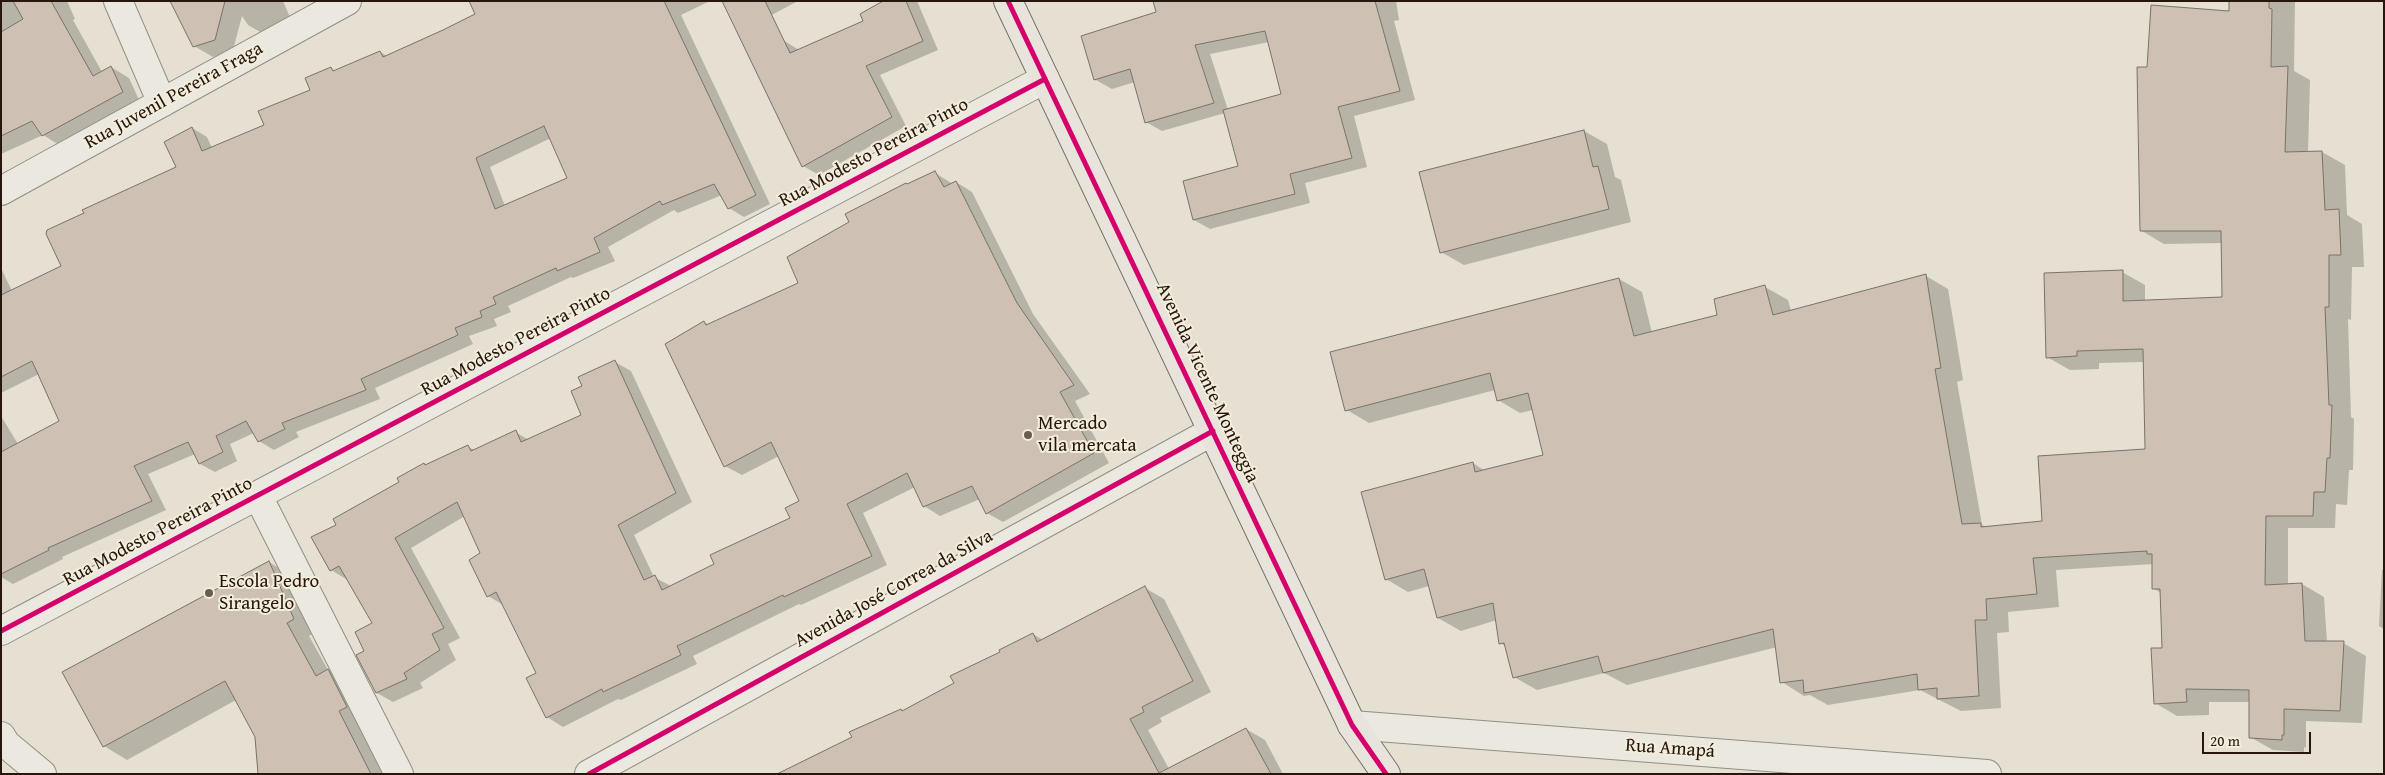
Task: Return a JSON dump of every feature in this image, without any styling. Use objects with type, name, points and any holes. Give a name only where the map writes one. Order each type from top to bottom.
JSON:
[{"type":"main road","name":"Avenida Vicente Monteggia","points":[[1008,1],[1352,725],[1386,774]]},
{"type":"street","points":[[118,1],[162,103]]},
{"type":"street","name":"Rua Juvenil Pereira Fraga","points":[[1,191],[347,1]]},
{"type":"street","name":"Rua Modesto Pereira Pinto","points":[[1,631],[1045,79]]},
{"type":"street","name":"Avenida José Correa da Silva","points":[[589,774],[1213,431]]},
{"type":"street","points":[[258,496],[399,774]]},
{"type":"street","name":"Rua Amapá","points":[[1352,725],[1987,774]]},
{"type":"street","points":[[4,740],[16,774]]},
{"type":"street","points":[[4,740],[42,774]]},
{"type":"building","points":[[13,1],[51,1],[93,76],[111,66],[123,92],[42,136],[32,121],[1,136],[1,32],[23,19]]},
{"type":"building","points":[[170,1],[225,1],[215,40],[193,47]]},
{"type":"building","points":[[469,1],[664,1],[756,195],[728,209],[714,184],[662,205],[660,201],[594,238],[600,252],[557,271],[556,268],[493,297],[496,304],[480,311],[482,317],[455,328],[458,335],[361,379],[366,390],[282,423],[285,429],[258,442],[246,421],[216,436],[223,452],[199,464],[188,442],[134,466],[152,501],[48,548],[49,550],[1,574],[1,452],[59,421],[32,361],[1,377],[1,295],[61,266],[46,234],[47,230],[84,213],[82,210],[176,167],[164,142],[192,127],[202,151],[264,125],[258,111],[310,90],[305,78],[331,67],[333,71],[380,51],[383,57],[475,14]],"holes":[[[544,126],[567,178],[495,209],[476,158]]]},
{"type":"building","points":[[722,1],[765,1],[790,53],[863,21],[860,14],[883,1],[906,1],[923,41],[866,66],[892,117],[802,167]]},
{"type":"building","points":[[1153,1],[1375,1],[1400,91],[1338,107],[1352,158],[1290,174],[1295,194],[1193,220],[1183,181],[1238,166],[1223,110],[1281,94],[1265,31],[1195,45],[1214,103],[1145,123],[1130,69],[1094,80],[1081,36],[1156,12]]},
{"type":"building","points":[[2229,1],[2269,1],[2269,8],[2272,9],[2271,67],[2288,66],[2285,152],[2322,151],[2325,210],[2339,209],[2341,255],[2329,255],[2329,307],[2325,307],[2329,405],[2332,405],[2330,458],[2327,458],[2325,492],[2314,492],[2313,516],[2266,516],[2265,585],[2302,583],[2305,641],[2344,641],[2340,711],[2284,709],[2284,735],[2282,735],[2282,740],[2249,738],[2249,690],[2186,689],[2187,702],[2154,704],[2151,648],[2162,648],[2160,589],[2152,589],[2152,554],[2147,554],[2147,551],[2033,558],[2037,594],[1986,599],[1987,620],[1975,620],[1979,696],[1937,699],[1937,688],[1918,690],[1917,674],[1804,693],[1803,680],[1780,683],[1773,629],[1603,673],[1598,656],[1513,678],[1504,643],[1499,644],[1493,603],[1437,618],[1424,569],[1385,580],[1361,492],[1473,462],[1475,472],[1543,455],[1528,393],[1497,401],[1490,373],[1345,411],[1330,352],[1619,278],[1634,336],[1717,315],[1714,299],[1765,285],[1773,315],[1926,274],[1941,368],[1935,369],[1962,524],[1981,523],[1981,527],[2042,521],[2038,456],[2145,449],[2143,349],[2077,351],[2077,356],[2046,358],[2044,273],[2123,270],[2123,301],[2222,297],[2221,231],[2140,231],[2137,67],[2147,67],[2151,5],[2229,11]]},
{"type":"building","points":[[1584,130],[1593,167],[1598,166],[1609,209],[1440,253],[1419,172]]},
{"type":"building","points":[[935,171],[944,187],[956,181],[1017,303],[1074,385],[1060,392],[1094,453],[986,514],[972,486],[923,507],[907,473],[847,504],[872,556],[784,597],[783,595],[677,646],[681,655],[603,692],[602,689],[546,718],[526,678],[536,673],[496,592],[487,597],[469,560],[480,553],[457,502],[395,538],[444,628],[432,634],[440,650],[404,673],[407,679],[376,693],[356,655],[364,651],[355,632],[372,623],[339,566],[330,571],[311,537],[336,525],[333,519],[399,482],[397,478],[424,463],[425,465],[468,445],[471,451],[516,430],[521,442],[581,415],[571,391],[582,386],[578,377],[615,360],[676,493],[618,525],[644,580],[655,575],[662,590],[714,564],[710,555],[790,518],[785,508],[799,501],[771,442],[724,467],[665,344],[704,321],[706,325],[798,283],[787,257],[849,222],[845,214],[906,183]]},
{"type":"building","points":[[269,561],[294,619],[287,623],[316,676],[328,669],[347,707],[339,711],[371,774],[258,774],[255,737],[225,681],[103,747],[62,672]]},
{"type":"building","points":[[1145,586],[1193,681],[1142,707],[1144,712],[1130,719],[1159,773],[1246,728],[1271,774],[777,774],[852,737],[849,732],[901,709],[902,711],[954,683],[950,676],[1000,652],[999,650],[1033,633],[1037,642]]},
{"type":"cycle path","points":[[1008,1],[1352,725],[1386,774]]},
{"type":"cycle path","points":[[1,631],[1045,79]]},
{"type":"cycle path","points":[[589,774],[1213,431]]},
{"type":"place","name":"Mercado vila mercata","points":[[1028,435]]},
{"type":"place","name":"Escola Pedro Sirangelo","points":[[209,593]]}]
